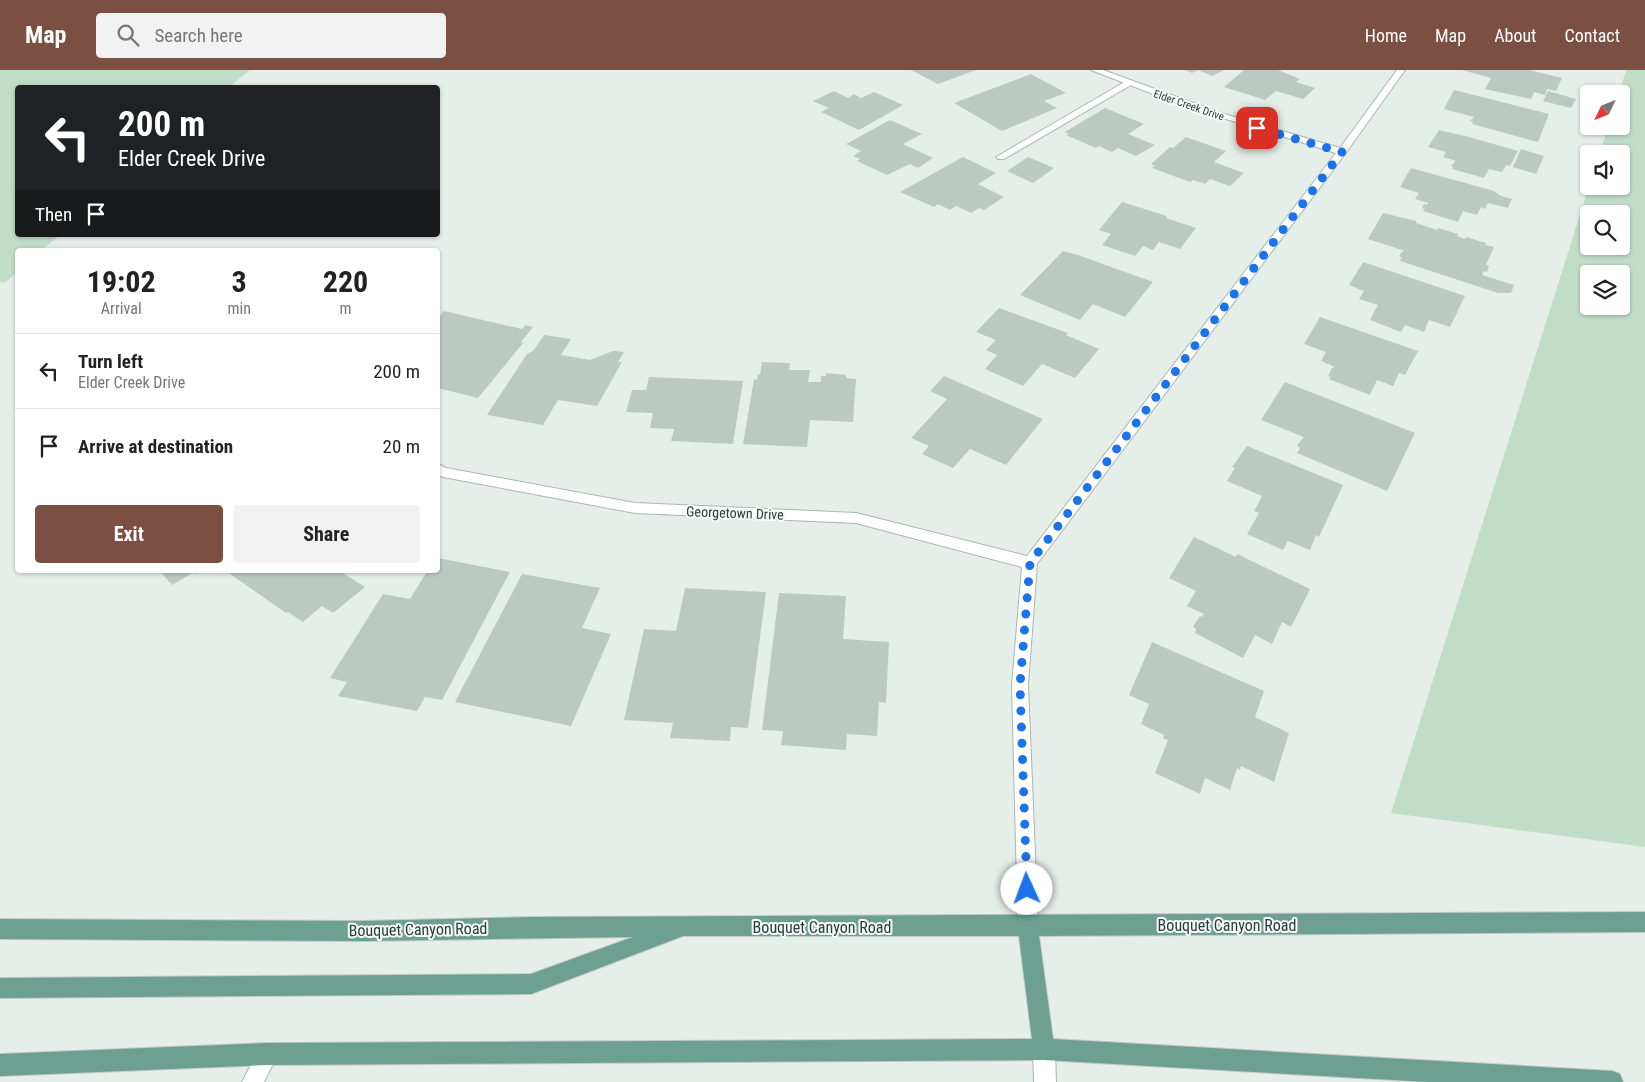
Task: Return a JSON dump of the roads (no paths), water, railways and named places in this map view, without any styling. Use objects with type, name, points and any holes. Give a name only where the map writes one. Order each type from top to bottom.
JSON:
[{"type":"main road","name":"Bouquet Canyon Road","points":[[0,929],[364,931],[533,927],[1645,922]]},
{"type":"main road","points":[[1028,926],[1044,1049]]},
{"type":"main road","points":[[0,988],[531,984],[685,927]]},
{"type":"main road","points":[[0,1065],[267,1054],[1044,1049],[1612,1082]]},
{"type":"street","name":"Elder Creek Drive","points":[[1096,70],[1128,84],[1257,128],[1342,152]]},
{"type":"street","points":[[1028,926],[1020,685],[1030,563],[1342,152],[1401,70]]},
{"type":"street","points":[[1001,157],[1128,84]]},
{"type":"street","name":"Georgetown Drive","points":[[440,470],[635,508],[856,518],[1030,563]]},
{"type":"street","points":[[1044,1049],[1045,1082]]},
{"type":"street","points":[[253,1082],[267,1054]]}]
